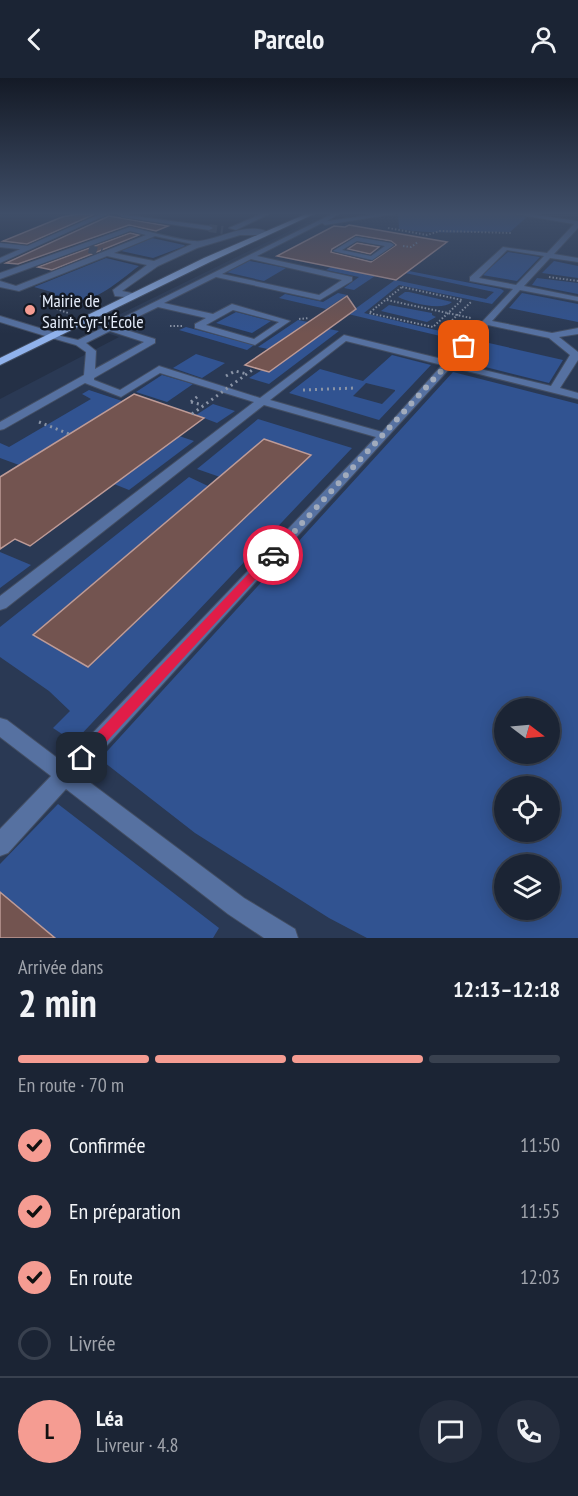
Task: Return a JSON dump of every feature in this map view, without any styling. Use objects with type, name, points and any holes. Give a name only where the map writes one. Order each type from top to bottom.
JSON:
[{"type":"main road","points":[[0,362],[112,302],[133,296],[221,254]]},
{"type":"main road","points":[[0,355],[50,334]]},
{"type":"street","points":[[0,261],[15,254]]},
{"type":"street","points":[[0,276],[60,254]]},
{"type":"street","points":[[0,284],[16,289],[101,254]]},
{"type":"street","points":[[109,254],[154,264]]},
{"type":"street","points":[[133,296],[118,294],[117,290],[154,264],[177,254]]},
{"type":"street","points":[[0,319],[50,334]]},
{"type":"lane","points":[[79,343],[256,254]]},
{"type":"lane","points":[[336,260],[345,254]]},
{"type":"lane","points":[[353,254],[372,258],[378,254]]},
{"type":"lane","points":[[499,254],[472,279],[578,299]]},
{"type":"lane","points":[[544,254],[578,260]]},
{"type":"lane","points":[[0,845],[384,436],[486,321],[549,255]]},
{"type":"lane","points":[[215,275],[320,298],[349,279],[250,257]]},
{"type":"lane","points":[[316,272],[326,266]]},
{"type":"lane","points":[[276,297],[287,290]]},
{"type":"lane","points":[[158,303],[215,317]]},
{"type":"lane","points":[[250,312],[262,305]]},
{"type":"lane","points":[[232,307],[250,312],[286,321],[255,342],[198,326],[232,307]]},
{"type":"lane","points":[[486,321],[552,336],[578,331]]},
{"type":"lane","points":[[0,427],[152,341],[108,328]]},
{"type":"lane","points":[[50,334],[79,343],[91,351],[89,382],[121,394],[159,369],[260,401],[384,436]]},
{"type":"lane","points":[[552,336],[576,356],[554,390]]},
{"type":"lane","points":[[0,604],[344,338],[578,396]]},
{"type":"lane","points":[[0,726],[236,906],[286,938]]},
{"type":"path","points":[[531,274],[578,281]]},
{"type":"path","points":[[402,287],[462,300],[433,327],[369,313],[386,300],[402,287]]},
{"type":"path","points":[[40,296],[62,303],[51,307],[75,315]]},
{"type":"path","points":[[386,300],[486,321]]},
{"type":"path","points":[[442,330],[472,302]]},
{"type":"path","points":[[192,414],[255,368]]},
{"type":"path","points":[[235,371],[247,374]]},
{"type":"path","points":[[274,391],[356,388]]},
{"type":"path","points":[[191,402],[203,405]]},
{"type":"path","points":[[22,415],[69,434]]},
{"type":"shaded area","points":[[135,254],[163,254],[153,258]]},
{"type":"shaded area","points":[[242,254],[578,254],[578,938],[0,938],[0,399],[119,337],[92,328]]},
{"type":"shaded area","points":[[506,254],[540,257],[517,281],[482,275]]},
{"type":"shaded area","points":[[106,258],[139,266],[100,294],[90,298],[67,300],[53,298],[55,293],[34,287]]},
{"type":"shaded area","points":[[249,261],[286,268],[264,281],[226,272]]},
{"type":"shaded area","points":[[554,261],[578,266],[578,278],[542,273]]},
{"type":"shaded area","points":[[331,267],[375,276],[354,290],[344,288],[359,277],[326,270]]},
{"type":"shaded area","points":[[409,271],[504,291],[492,304],[399,285],[364,313],[461,336],[457,340],[348,314],[395,280],[486,299],[494,292],[405,273]]},
{"type":"shaded area","points":[[537,278],[578,283],[578,294],[532,285]]},
{"type":"shaded area","points":[[405,292],[452,302],[447,305],[433,306],[398,297]]},
{"type":"shaded area","points":[[338,293],[347,295],[326,309],[279,298],[285,294],[323,302]]},
{"type":"shaded area","points":[[522,293],[578,304],[578,322],[509,308]]},
{"type":"shaded area","points":[[389,305],[432,313],[436,317],[427,322],[381,311]]},
{"type":"shaded area","points":[[236,312],[271,321],[252,333],[216,323]]},
{"type":"shaded area","points":[[298,320],[308,322],[268,349],[258,347]]},
{"type":"shaded area","points":[[186,327],[254,345],[247,350],[179,330]]},
{"type":"shaded area","points":[[329,329],[339,331],[269,384],[249,378],[262,370],[269,372]]},
{"type":"shaded area","points":[[480,341],[563,360],[549,383],[462,361]]},
{"type":"shaded area","points":[[196,354],[225,363],[202,378],[173,368]]},
{"type":"shaded area","points":[[392,355],[431,365],[379,420],[289,393],[320,369],[363,381]],"holes":[[[366,383],[395,390],[382,404],[353,396]]]},
{"type":"shaded area","points":[[453,372],[578,404],[578,938],[367,938],[329,918],[195,833],[100,759]]},
{"type":"shaded area","points":[[162,375],[193,384],[167,402],[136,392]]},
{"type":"shaded area","points":[[89,390],[122,401],[19,465],[0,458],[0,443],[9,447],[91,399],[82,394]]},
{"type":"shaded area","points":[[213,404],[235,411],[217,423],[196,415]]},
{"type":"shaded area","points":[[258,419],[352,448],[74,742],[53,728],[70,711],[49,691],[0,657],[0,627],[189,477],[208,486],[33,634],[89,667],[311,456],[264,439],[220,477],[197,469]]},
{"type":"shaded area","points":[[179,436],[194,441],[129,490],[114,484]]},
{"type":"shaded area","points":[[0,552],[31,565],[0,588]]},
{"type":"shaded area","points":[[58,804],[219,928],[213,938],[55,938],[0,892],[0,864]]},
{"type":"building","points":[[25,254],[46,254],[18,264],[6,263]]},
{"type":"building","points":[[73,254],[91,254],[52,270],[38,267]]},
{"type":"building","points":[[340,254],[371,262],[383,254],[431,254],[396,280],[277,256]]},
{"type":"building","points":[[347,296],[356,309],[269,372],[245,365]]},
{"type":"building","points":[[134,394],[204,418],[30,546],[15,539],[0,549],[0,477]]},
{"type":"building","points":[[264,439],[311,455],[88,667],[33,635]]},
{"type":"building","points":[[0,892],[55,938],[0,938]]},
{"type":"way so far","points":[[273,555],[464,346]]},
{"type":"place","name":"Mairie de Saint-Cyr-l'École","points":[[30,310]]},
{"type":"route","points":[[82,758],[273,555]]}]
